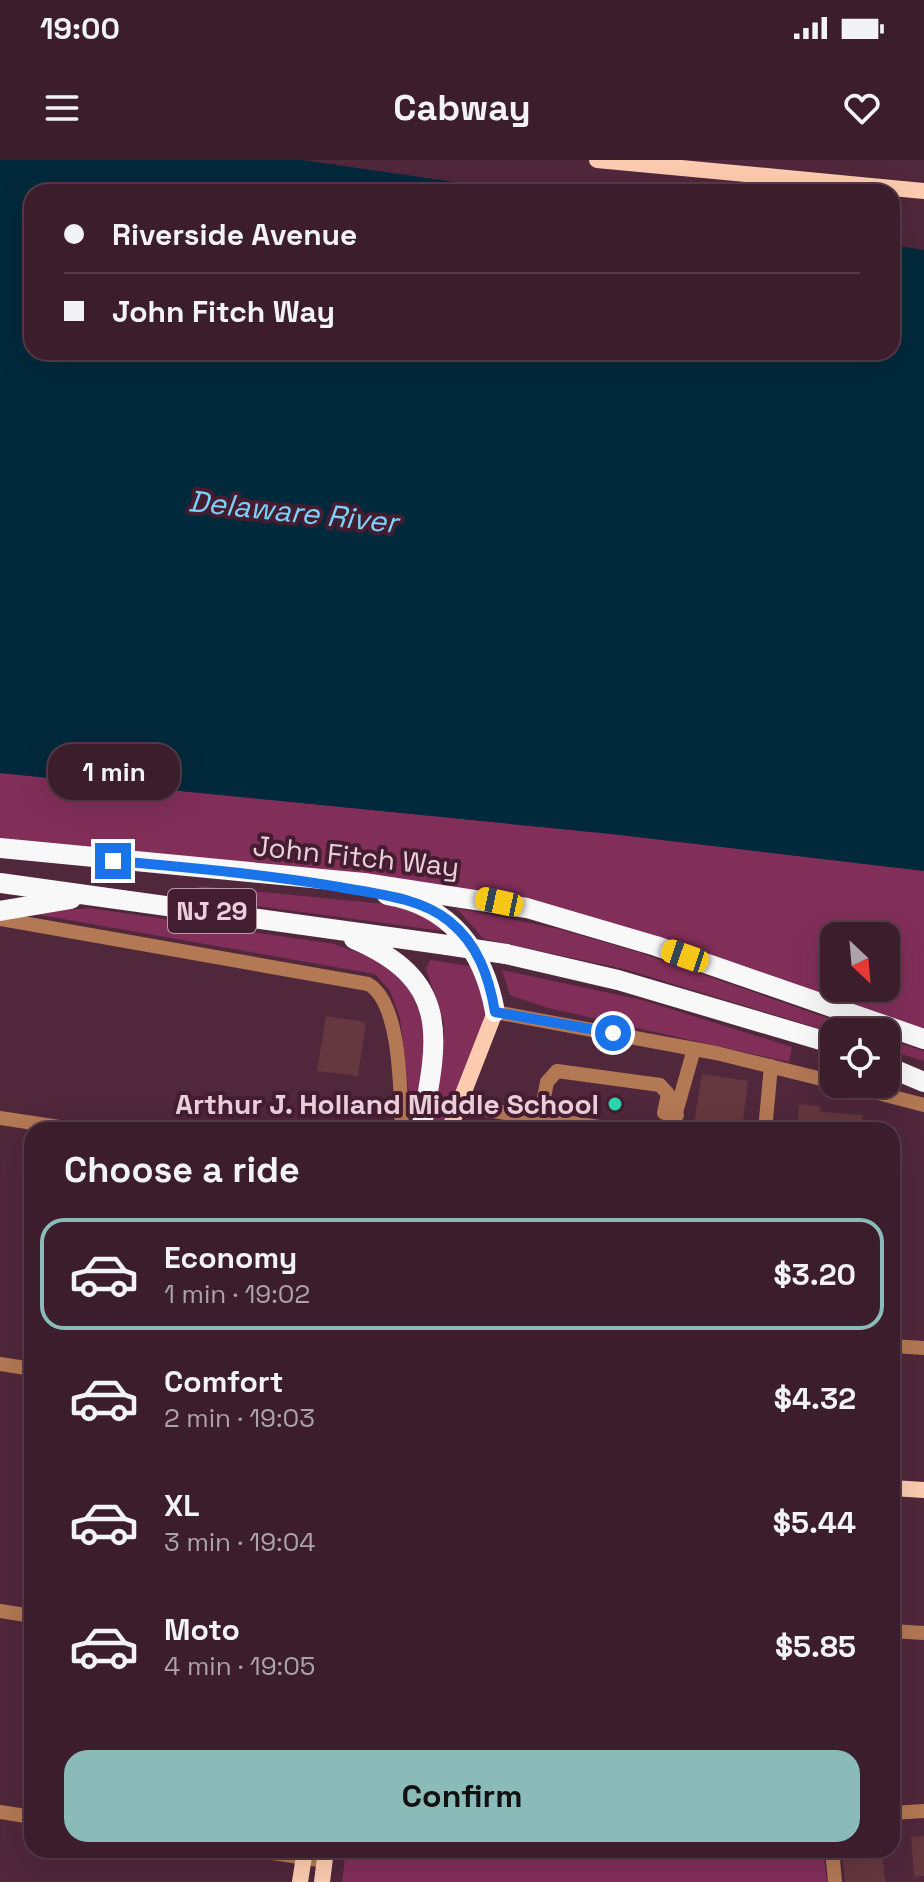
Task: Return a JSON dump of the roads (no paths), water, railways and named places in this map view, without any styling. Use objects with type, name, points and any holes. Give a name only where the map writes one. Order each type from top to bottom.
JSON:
[{"type":"highway","name":"John Fitch Way","points":[[0,848],[364,883],[527,908],[656,946],[924,1039]]},
{"type":"highway","points":[[252,872],[396,897],[432,910],[465,935],[483,966],[495,1012]]},
{"type":"highway","name":"NJ 29","points":[[0,883],[506,954],[618,980],[820,1040]]},
{"type":"highway","points":[[0,911],[95,896]]},
{"type":"highway","points":[[328,928],[398,960],[424,996],[430,1011],[433,1041],[422,1122]]},
{"type":"highway","points":[[900,1064],[924,1071]]},
{"type":"highway","points":[[900,1072],[924,1082]]},
{"type":"main road","points":[[597,160],[850,184]]},
{"type":"main road","points":[[900,189],[924,191]]},
{"type":"main road","points":[[453,1122],[495,1012]]},
{"type":"main road","points":[[900,1488],[924,1490]]},
{"type":"main road","points":[[300,1882],[304,1858]]},
{"type":"main road","points":[[322,1882],[326,1858]]},
{"type":"street","points":[[0,919],[368,984],[378,990],[390,1013],[401,1122]]},
{"type":"street","points":[[495,1012],[694,1049],[820,1078]]},
{"type":"street","points":[[674,1122],[694,1049]]},
{"type":"street","points":[[766,1122],[771,1066]]},
{"type":"street","points":[[540,1118],[547,1082],[557,1071],[660,1085],[668,1094],[664,1113],[677,1115]]},
{"type":"street","points":[[897,1098],[924,1105]]},
{"type":"street","points":[[460,1106],[566,1122]]},
{"type":"street","points":[[0,1118],[26,1122]]},
{"type":"street","points":[[900,1346],[924,1348]]},
{"type":"street","points":[[0,1364],[24,1368]]},
{"type":"street","points":[[0,1611],[24,1615]]},
{"type":"street","points":[[900,1632],[924,1633]]},
{"type":"street","points":[[900,1812],[924,1811]]},
{"type":"street","points":[[0,1812],[24,1816]]},
{"type":"street","points":[[833,1858],[835,1882]]},
{"type":"water","name":"Delaware River","points":[[0,160],[302,160],[468,184],[24,184],[24,360],[900,360],[900,246],[924,250],[924,871],[612,834],[0,773]]},
{"type":"place","name":"Arthur J. Holland Middle School","points":[[615,1104]]}]
